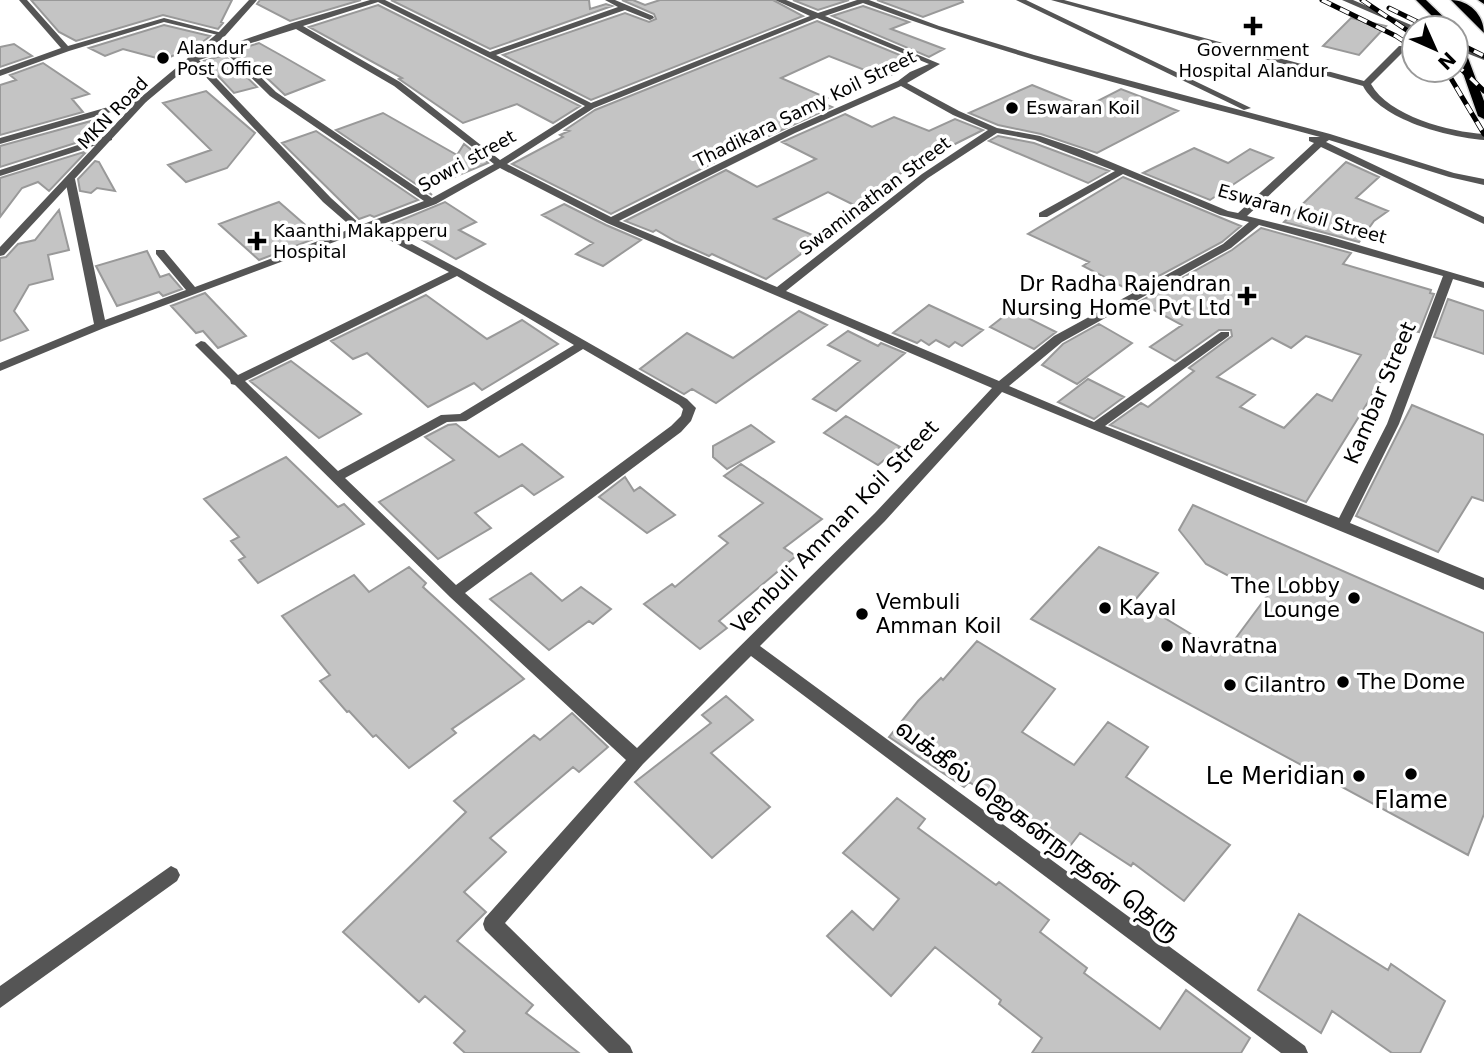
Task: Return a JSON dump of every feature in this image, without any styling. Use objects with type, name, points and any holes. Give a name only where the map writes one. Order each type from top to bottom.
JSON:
[{"type":"main road","points":[[1422,0],[1436,14]]},
{"type":"main road","points":[[1456,0],[1471,11],[1484,30]]},
{"type":"main road","points":[[1470,76],[1484,113]]},
{"type":"street","points":[[23,0],[65,49]]},
{"type":"street","name":"MKN Road","points":[[0,253],[143,100],[222,34],[253,0]]},
{"type":"street","points":[[455,593],[683,424],[690,408],[457,272],[364,226],[327,200],[193,59],[378,0],[591,106]]},
{"type":"street","points":[[609,0],[650,18]]},
{"type":"street","name":"Thadikara Samy Koil Street","points":[[611,220],[792,131],[901,83],[936,63],[779,0]]},
{"type":"street","points":[[862,0],[936,28],[1031,57],[1327,136],[1452,175],[1484,182]]},
{"type":"street","name":"Sowri street","points":[[0,367],[100,326],[432,202],[500,164],[591,106],[862,0]]},
{"type":"street","points":[[1020,0],[1484,221]]},
{"type":"street","points":[[1055,0],[1366,84],[1374,98],[1400,112],[1450,132],[1484,137]]},
{"type":"street","points":[[1346,0],[1400,22]]},
{"type":"street","points":[[491,55],[625,7]]},
{"type":"street","points":[[0,73],[65,49],[164,20],[222,34]]},
{"type":"street","points":[[295,25],[397,84],[500,164],[611,220],[1095,427],[1484,584]]},
{"type":"street","points":[[226,48],[273,94],[432,202]]},
{"type":"street","points":[[1366,84],[1400,50]]},
{"type":"street","name":"Eswaran Koil Street","points":[[901,83],[956,113],[995,130],[1037,138],[1069,148],[1240,217],[1484,285]]},
{"type":"street","points":[[0,141],[143,100]]},
{"type":"street","name":"Swaminathan Street","points":[[778,292],[925,176],[995,130]]},
{"type":"street","points":[[1240,217],[1327,136]]},
{"type":"street","points":[[0,173],[110,138]]},
{"type":"street","points":[[1043,215],[1121,171]]},
{"type":"street","points":[[70,179],[100,326]]},
{"type":"street","name":"Vembuli Amman Koil Street","points":[[623,1053],[492,924],[637,759],[880,517],[1000,387],[1058,339],[1227,246],[1258,220]]},
{"type":"street","points":[[160,253],[192,291]]},
{"type":"street","points":[[235,381],[457,272]]},
{"type":"street","name":"Kambar Street","points":[[1342,525],[1393,424],[1449,274]]},
{"type":"street","points":[[1095,427],[1225,334]]},
{"type":"street","points":[[201,345],[455,593],[637,759]]},
{"type":"street","points":[[335,478],[445,418],[463,418],[582,345]]},
{"type":"street","name":"வக்கீல் ஜெகன்நாதன் தெரு","points":[[750,647],[1298,1053]]},
{"type":"street","points":[[0,998],[171,875]]},
{"type":"building","points":[[31,0],[232,0],[218,29],[163,15],[76,41],[59,32]]},
{"type":"building","points":[[260,0],[361,0],[290,21],[257,4]]},
{"type":"building","points":[[391,0],[589,0],[590,9],[606,4],[612,6],[490,49]]},
{"type":"building","points":[[622,0],[633,0],[645,5],[660,0],[773,0],[803,16],[591,100],[503,55],[625,13],[649,22],[656,19],[654,14]]},
{"type":"building","points":[[793,0],[849,0],[818,10]]},
{"type":"building","points":[[877,0],[962,0],[963,2],[923,17]]},
{"type":"building","points":[[378,5],[580,106],[553,123],[517,104],[463,123],[399,79],[402,78],[309,27]]},
{"type":"building","points":[[863,6],[909,22],[891,29],[944,49],[929,57],[832,16]]},
{"type":"building","points":[[1351,18],[1386,26],[1359,55],[1323,46]]},
{"type":"building","points":[[817,21],[917,62],[885,78],[829,56],[781,78],[827,98],[820,102],[832,107],[769,136],[765,134],[709,161],[713,163],[611,214],[512,164],[563,137],[560,135],[569,131],[565,130],[595,110]]},
{"type":"building","points":[[164,25],[210,36],[191,52],[187,49],[164,60],[123,49],[105,56],[89,48]]},
{"type":"building","points":[[259,43],[324,80],[285,95],[237,50]]},
{"type":"building","points":[[14,44],[32,56],[0,67],[0,47]]},
{"type":"building","points":[[224,55],[257,87],[234,93],[204,61]]},
{"type":"building","points":[[43,63],[89,94],[72,99],[83,112],[0,135],[0,85],[16,80],[10,75]]},
{"type":"building","points":[[1032,85],[1086,107],[1121,89],[1178,111],[1097,153],[1041,134],[998,125],[969,113]]},
{"type":"building","points":[[206,91],[255,133],[227,168],[186,182],[168,165],[211,150],[163,103]]},
{"type":"building","points":[[383,113],[457,155],[464,144],[488,163],[425,189],[432,195],[336,130]]},
{"type":"building","points":[[845,114],[872,127],[894,117],[929,131],[955,119],[983,130],[905,169],[907,170],[890,179],[897,182],[856,206],[828,192],[774,219],[822,239],[766,279],[712,254],[709,256],[675,241],[656,230],[653,232],[625,221],[726,170],[757,187],[816,159],[782,142]]},
{"type":"building","points":[[91,121],[100,131],[88,139],[0,167],[0,146]]},
{"type":"building","points":[[316,131],[418,200],[374,217],[370,215],[359,219],[282,143]]},
{"type":"building","points":[[998,136],[1034,143],[1109,171],[1088,183],[989,141]]},
{"type":"building","points":[[1194,148],[1228,163],[1250,149],[1273,158],[1210,200],[1143,173]]},
{"type":"building","points":[[87,151],[49,191],[38,182],[22,188],[0,217],[0,178]]},
{"type":"building","points":[[95,161],[99,162],[115,191],[97,188],[91,193],[80,191],[78,179]]},
{"type":"building","points":[[1346,162],[1379,177],[1356,198],[1388,211],[1374,221],[1359,242],[1284,222]]},
{"type":"building","points":[[1123,177],[1241,226],[1222,242],[1131,291],[1083,266],[1089,262],[1028,234]]},
{"type":"building","points":[[279,202],[319,237],[259,260],[219,224]]},
{"type":"building","points":[[445,202],[476,222],[459,230],[485,244],[456,259],[408,232],[402,235],[387,226]]},
{"type":"building","points":[[564,204],[641,240],[603,266],[576,254],[593,243],[542,215]]},
{"type":"building","points":[[59,210],[69,250],[48,255],[53,279],[29,285],[14,311],[28,330],[0,341],[0,258],[6,257],[18,244],[35,240]]},
{"type":"building","points":[[1261,228],[1351,253],[1343,264],[1431,290],[1430,293],[1434,294],[1419,332],[1414,331],[1394,366],[1391,365],[1306,502],[1110,425],[1141,403],[1148,407],[1194,371],[1189,368],[1232,336],[1231,330],[1219,330],[1175,361],[1150,347],[1182,325],[1139,302],[1232,250]],"holes":[[[1306,336],[1361,355],[1332,401],[1317,394],[1284,428],[1240,407],[1255,395],[1217,377],[1272,338],[1291,348]]]},
{"type":"building","points":[[147,251],[160,277],[169,274],[182,289],[163,296],[159,292],[117,306],[96,266]]},
{"type":"building","points":[[205,293],[246,336],[218,348],[203,331],[196,333],[171,306]]},
{"type":"building","points":[[426,295],[487,339],[522,320],[558,344],[482,390],[474,383],[428,407],[367,353],[353,359],[331,341]]},
{"type":"building","points":[[1448,299],[1484,311],[1484,354],[1434,337]]},
{"type":"building","points":[[929,305],[983,330],[962,346],[955,342],[949,347],[936,340],[929,345],[921,340],[917,343],[893,333]]},
{"type":"building","points":[[1012,310],[1056,332],[1034,349],[990,327]]},
{"type":"building","points":[[799,311],[827,325],[716,403],[692,389],[684,394],[640,369],[687,333],[733,358]]},
{"type":"building","points":[[1099,324],[1132,343],[1077,384],[1042,365],[1063,344]]},
{"type":"building","points":[[848,331],[878,346],[881,343],[905,353],[836,411],[813,399],[860,361],[828,345]]},
{"type":"building","points":[[291,361],[361,414],[319,438],[250,381]]},
{"type":"building","points":[[1088,379],[1124,397],[1094,419],[1058,402]]},
{"type":"building","points":[[1412,405],[1484,435],[1484,501],[1472,497],[1438,552],[1356,516]]},
{"type":"building","points":[[846,416],[900,447],[878,465],[824,433]]},
{"type":"building","points":[[456,424],[499,457],[522,444],[563,477],[534,495],[522,485],[475,513],[491,528],[438,559],[379,502],[454,460],[425,437],[448,425]]},
{"type":"building","points":[[751,425],[774,442],[727,469],[713,457],[713,446]]},
{"type":"building","points":[[286,457],[338,507],[344,504],[364,524],[258,583],[239,560],[245,557],[231,541],[239,537],[204,499]]},
{"type":"building","points":[[741,464],[822,519],[784,548],[796,556],[719,621],[727,628],[700,649],[644,604],[672,584],[675,587],[728,543],[719,536],[763,503],[724,476]]},
{"type":"building","points":[[625,477],[634,491],[640,487],[675,515],[647,533],[599,497]]},
{"type":"building","name":"Le Meridian","points":[[1193,505],[1484,633],[1484,814],[1468,855],[1031,619],[1099,547],[1158,573],[1135,600],[1224,654],[1267,596],[1206,564],[1179,530]]},
{"type":"building","points":[[409,567],[426,583],[423,587],[524,679],[452,729],[456,733],[409,768],[376,735],[373,737],[349,711],[347,712],[320,681],[330,675],[282,616],[354,575],[369,592]]},
{"type":"building","points":[[531,573],[562,601],[581,587],[611,609],[593,624],[589,621],[549,650],[490,599]]},
{"type":"building","points":[[977,641],[1055,689],[1022,732],[1074,765],[1108,722],[1148,747],[1126,777],[1230,845],[1184,901],[1133,863],[1131,866],[1080,833],[1070,846],[969,782],[964,787],[889,737],[918,701],[941,678],[943,680]]},
{"type":"building","points":[[726,696],[753,720],[711,753],[770,807],[712,858],[635,782],[711,723],[702,715]]},
{"type":"building","points":[[572,713],[608,747],[579,772],[573,767],[490,838],[506,852],[464,892],[486,912],[457,941],[533,1005],[526,1013],[579,1053],[465,1053],[454,1043],[465,1031],[425,996],[419,1002],[343,932],[466,812],[454,801],[534,735],[540,740]]},
{"type":"building","points":[[897,798],[925,819],[918,828],[996,885],[999,882],[1049,920],[1040,932],[1087,968],[1084,973],[1160,1029],[1186,990],[1250,1038],[1241,1053],[1032,1053],[1042,1038],[999,1004],[1001,1000],[935,947],[891,996],[827,936],[852,911],[873,930],[899,899],[843,853]]},
{"type":"building","points":[[1299,914],[1388,970],[1391,964],[1445,1001],[1420,1053],[1392,1053],[1332,1011],[1321,1033],[1258,990]]},
{"type":"railway","points":[[1322,0],[1400,39]]},
{"type":"railway","points":[[1362,0],[1400,26]]},
{"type":"railway","points":[[1389,8],[1401,14]]},
{"type":"railway","points":[[1470,49],[1484,56]]},
{"type":"railway","points":[[1470,78],[1484,91]]},
{"type":"railway","points":[[1454,84],[1484,134]]},
{"type":"place","name":"Government Hospital Alandur","points":[[1253,26]]},
{"type":"place","name":"Alandur Post Office","points":[[163,58]]},
{"type":"place","name":"Eswaran Koil","points":[[1012,108]]},
{"type":"place","name":"Kaanthi Makapperu Hospital","points":[[257,241]]},
{"type":"place","name":"Dr Radha Rajendran Nursing Home Pvt Ltd","points":[[1247,296]]},
{"type":"place","name":"The Lobby Lounge","points":[[1354,598]]},
{"type":"place","name":"Kayal","points":[[1105,608]]},
{"type":"place","name":"Vembuli Amman Koil","points":[[862,614]]},
{"type":"place","name":"Navratna","points":[[1167,646]]},
{"type":"place","name":"The Dome","points":[[1343,682]]},
{"type":"place","name":"Cilantro","points":[[1230,685]]},
{"type":"place","name":"Flame","points":[[1411,774]]},
{"type":"place","name":"Le Meridian","points":[[1359,776]]}]
